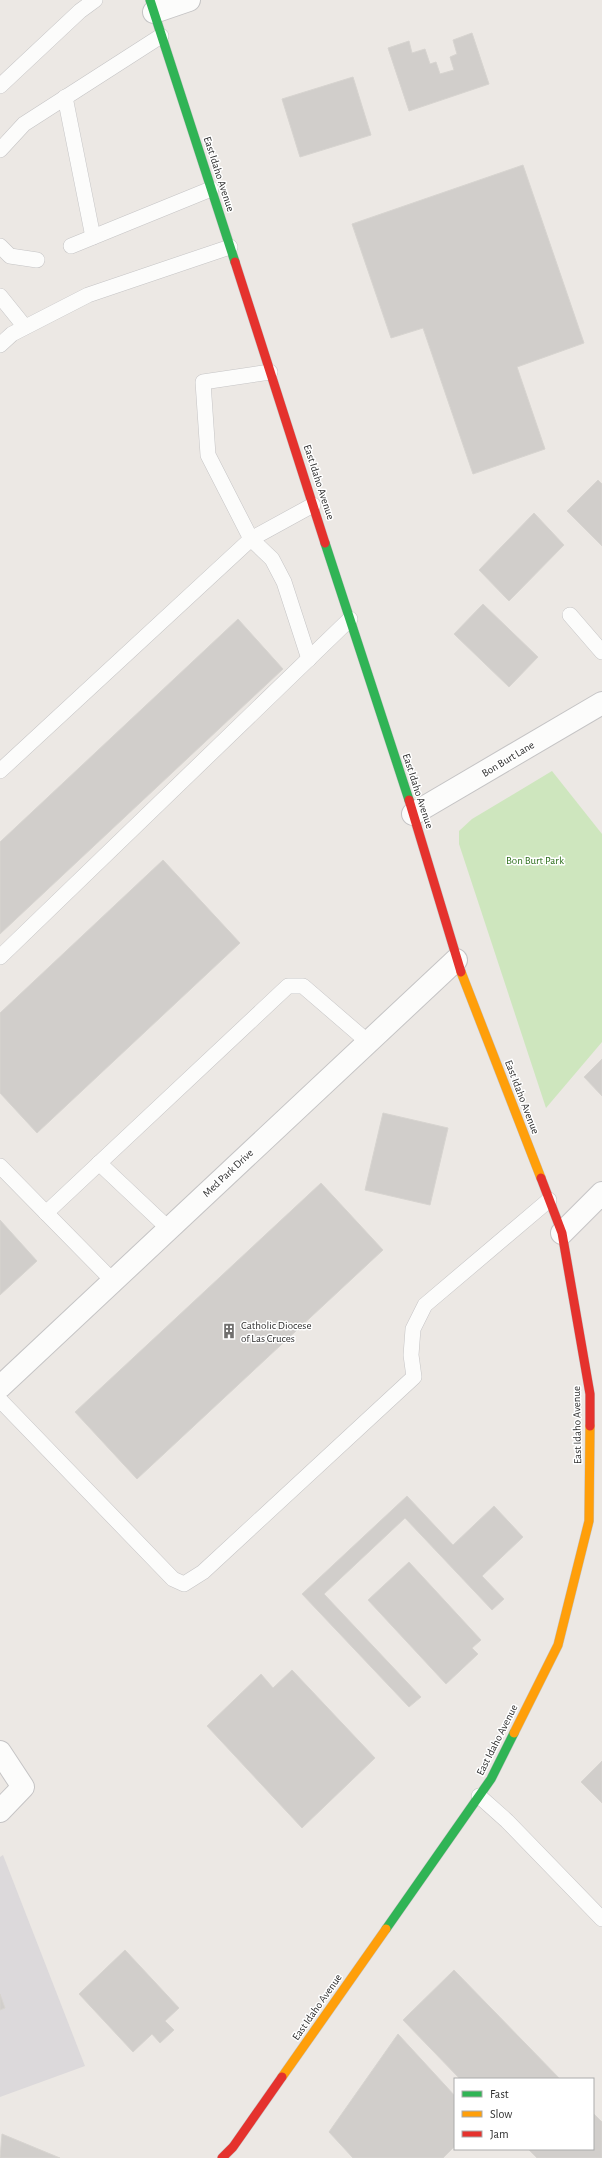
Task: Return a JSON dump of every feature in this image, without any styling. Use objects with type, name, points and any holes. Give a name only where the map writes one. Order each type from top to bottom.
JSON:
[{"type":"street","points":[[152,6],[190,0]]},
{"type":"street","name":"East Idaho Avenue","points":[[152,6],[413,814],[456,960],[562,1233],[590,1394],[596,1519],[558,1645],[491,1779],[233,2147],[222,2158]]},
{"type":"street","name":"Bon Burt Lane","points":[[413,814],[602,702]]},
{"type":"street","name":"Med Park Drive","points":[[0,1387],[456,960]]},
{"type":"street","points":[[562,1233],[602,1193]]},
{"type":"street","points":[[0,1752],[23,1787],[0,1811]]},
{"type":"street","name":"East Idaho Avenue","points":[[230,2158],[233,2147]]},
{"type":"lane","points":[[0,86],[80,11],[95,0]]},
{"type":"lane","points":[[0,150],[24,124],[161,36]]},
{"type":"lane","points":[[65,97],[93,237]]},
{"type":"lane","points":[[71,246],[211,188]]},
{"type":"lane","points":[[0,246],[10,256],[37,260]]},
{"type":"lane","points":[[0,345],[12,334],[88,295],[230,247]]},
{"type":"lane","points":[[0,296],[25,327]]},
{"type":"lane","points":[[270,372],[203,382],[208,455],[251,539],[272,559],[284,582],[309,659]]},
{"type":"lane","points":[[0,771],[251,539],[313,505]]},
{"type":"lane","points":[[570,615],[602,652]]},
{"type":"lane","points":[[0,957],[350,619]]},
{"type":"lane","points":[[46,1213],[288,986],[303,986],[368,1042]]},
{"type":"lane","points":[[99,1163],[169,1229]]},
{"type":"lane","points":[[0,1166],[113,1281]]},
{"type":"lane","points":[[0,1400],[173,1580],[184,1584],[203,1572],[414,1377],[411,1355],[413,1329],[425,1305],[549,1200]]},
{"type":"lane","points":[[479,1796],[507,1821],[602,1919]]},
{"type":"shaded area","points":[[3,1855],[85,2066],[0,2097],[0,1857]]},
{"type":"green space","name":"Bon Burt Park","points":[[552,771],[602,834],[602,1042],[546,1108],[459,844],[459,831],[472,819]]},
{"type":"building","points":[[472,33],[489,84],[409,111],[388,48],[409,41],[412,53],[425,49],[430,64],[436,62],[440,74],[454,70],[450,57],[457,54],[453,40]]},
{"type":"building","points":[[353,77],[371,135],[300,157],[282,99]]},
{"type":"building","points":[[523,165],[584,343],[517,367],[545,449],[473,474],[423,328],[391,338],[352,224]]},
{"type":"building","points":[[598,480],[602,484],[602,546],[567,511]]},
{"type":"building","points":[[534,513],[564,545],[509,601],[479,570]]},
{"type":"building","points":[[483,604],[538,657],[509,687],[454,634]]},
{"type":"building","points":[[238,619],[283,669],[0,934],[0,842]]},
{"type":"building","points":[[163,860],[240,943],[37,1133],[0,1093],[0,1013]]},
{"type":"building","points":[[602,1059],[602,1096],[584,1077]]},
{"type":"building","points":[[383,1113],[448,1128],[430,1205],[365,1190]]},
{"type":"building","name":"Catholic Diocese of Las Cruces","points":[[321,1183],[383,1250],[137,1479],[75,1412]]},
{"type":"building","points":[[0,1220],[37,1261],[0,1295]]},
{"type":"building","points":[[407,1496],[453,1545],[494,1506],[523,1537],[482,1576],[504,1599],[492,1610],[405,1518],[324,1594],[421,1697],[409,1707],[302,1594]]},
{"type":"building","points":[[409,1562],[481,1640],[472,1648],[478,1654],[446,1684],[368,1600]]},
{"type":"building","points":[[292,1670],[375,1758],[302,1828],[207,1726],[261,1674],[273,1688]]},
{"type":"building","points":[[602,1761],[602,1803],[581,1782]]},
{"type":"building","points":[[125,1950],[179,2008],[165,2021],[174,2030],[160,2043],[152,2034],[133,2052],[79,1994]]},
{"type":"building","points":[[454,1970],[559,2078],[459,2078],[403,2020]]},
{"type":"building","points":[[0,1994],[5,2008],[0,2010]]},
{"type":"building","points":[[398,2034],[454,2095],[454,2147],[443,2158],[353,2158],[329,2132]]},
{"type":"building","points":[[594,2114],[602,2122],[602,2158],[537,2158],[529,2150],[594,2150]]},
{"type":"building","points":[[2,2134],[60,2158],[0,2158]]},
{"type":"traffic: fast","points":[[150,0],[235,262]]},
{"type":"traffic: fast","points":[[325,543],[409,800]]},
{"type":"traffic: fast","points":[[386,1929],[491,1779],[514,1733]]},
{"type":"traffic: slow","points":[[461,972],[541,1178]]},
{"type":"traffic: slow","points":[[514,1733],[558,1645],[589,1521],[590,1426]]},
{"type":"traffic: slow","points":[[282,2077],[386,1929]]},
{"type":"traffic: jam","points":[[235,262],[325,543]]},
{"type":"traffic: jam","points":[[409,800],[461,972]]},
{"type":"traffic: jam","points":[[541,1178],[562,1233],[590,1394],[590,1426]]},
{"type":"traffic: jam","points":[[222,2158],[233,2147],[282,2077]]},
{"type":"place","name":"Catholic Diocese of Las Cruces","points":[[229,1331]]}]
